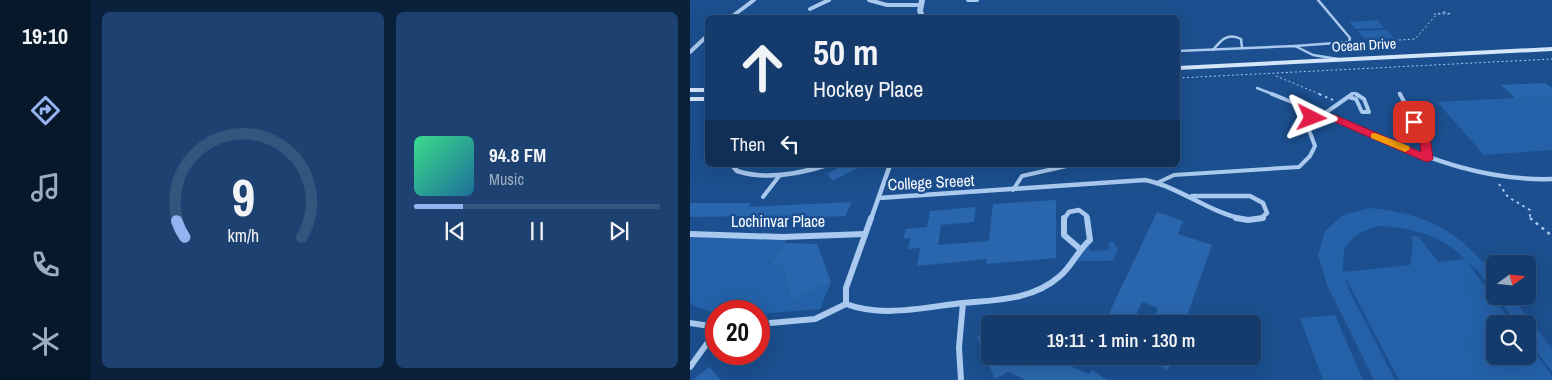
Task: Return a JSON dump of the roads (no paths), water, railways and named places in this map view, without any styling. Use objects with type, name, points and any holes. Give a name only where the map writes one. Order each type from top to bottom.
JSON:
[{"type":"main road","name":"Ocean Drive","points":[[1180,68],[1552,49]]},
{"type":"main road","name":"Ocean Drive","points":[[1180,73],[1552,55]]},
{"type":"main road","points":[[690,90],[705,90]]},
{"type":"main road","points":[[690,99],[705,99]]},
{"type":"street","points":[[734,15],[754,0]]},
{"type":"street","points":[[810,9],[829,0]]},
{"type":"street","points":[[869,0],[887,5],[921,3]]},
{"type":"street","points":[[968,0],[977,0]]},
{"type":"street","points":[[690,52],[705,38]]},
{"type":"street","points":[[1373,135],[1428,159],[1495,178],[1552,180]]},
{"type":"street","points":[[733,167],[736,172],[742,174],[780,175],[805,172],[821,167]]},
{"type":"street","points":[[846,304],[846,288],[889,167]]},
{"type":"street","name":"College Sreeet","points":[[879,198],[1140,181],[1157,183],[1192,196]]},
{"type":"street","points":[[1192,196],[1250,196],[1263,203],[1267,213],[1262,219],[1246,220],[1198,202],[1192,196]]},
{"type":"street","points":[[846,304],[864,311],[875,312],[1032,295],[1059,277],[1067,269],[1079,248],[1090,240],[1089,221],[1084,212],[1074,211],[1066,214],[1064,235],[1079,248]]},
{"type":"street","name":"Lochinvar Place","points":[[690,234],[791,237],[865,234]]},
{"type":"street","points":[[961,380],[959,347],[963,303]]},
{"type":"street","points":[[770,323],[818,320],[834,313],[846,304]]},
{"type":"street","points":[[690,323],[705,326]]},
{"type":"street","points":[[690,367],[705,345]]},
{"type":"lane","points":[[1180,51],[1344,44],[1349,42],[1350,38],[1318,0]]},
{"type":"lane","points":[[1213,50],[1220,39],[1230,36],[1240,39],[1243,46],[1241,48]]},
{"type":"lane","points":[[1296,46],[1313,55],[1342,60]]},
{"type":"lane","points":[[1257,88],[1322,116],[1332,117],[1373,135]]},
{"type":"lane","points":[[1157,183],[1174,175],[1299,166],[1310,156],[1315,146],[1306,122],[1308,119],[1322,116],[1348,97],[1354,93],[1359,94],[1369,112],[1362,112],[1356,99],[1348,97]]},
{"type":"lane","points":[[1399,93],[1426,143],[1428,159]]},
{"type":"lane","points":[[1013,190],[1014,181],[1022,175],[1068,167]]},
{"type":"lane","points":[[763,196],[780,175]]}]
